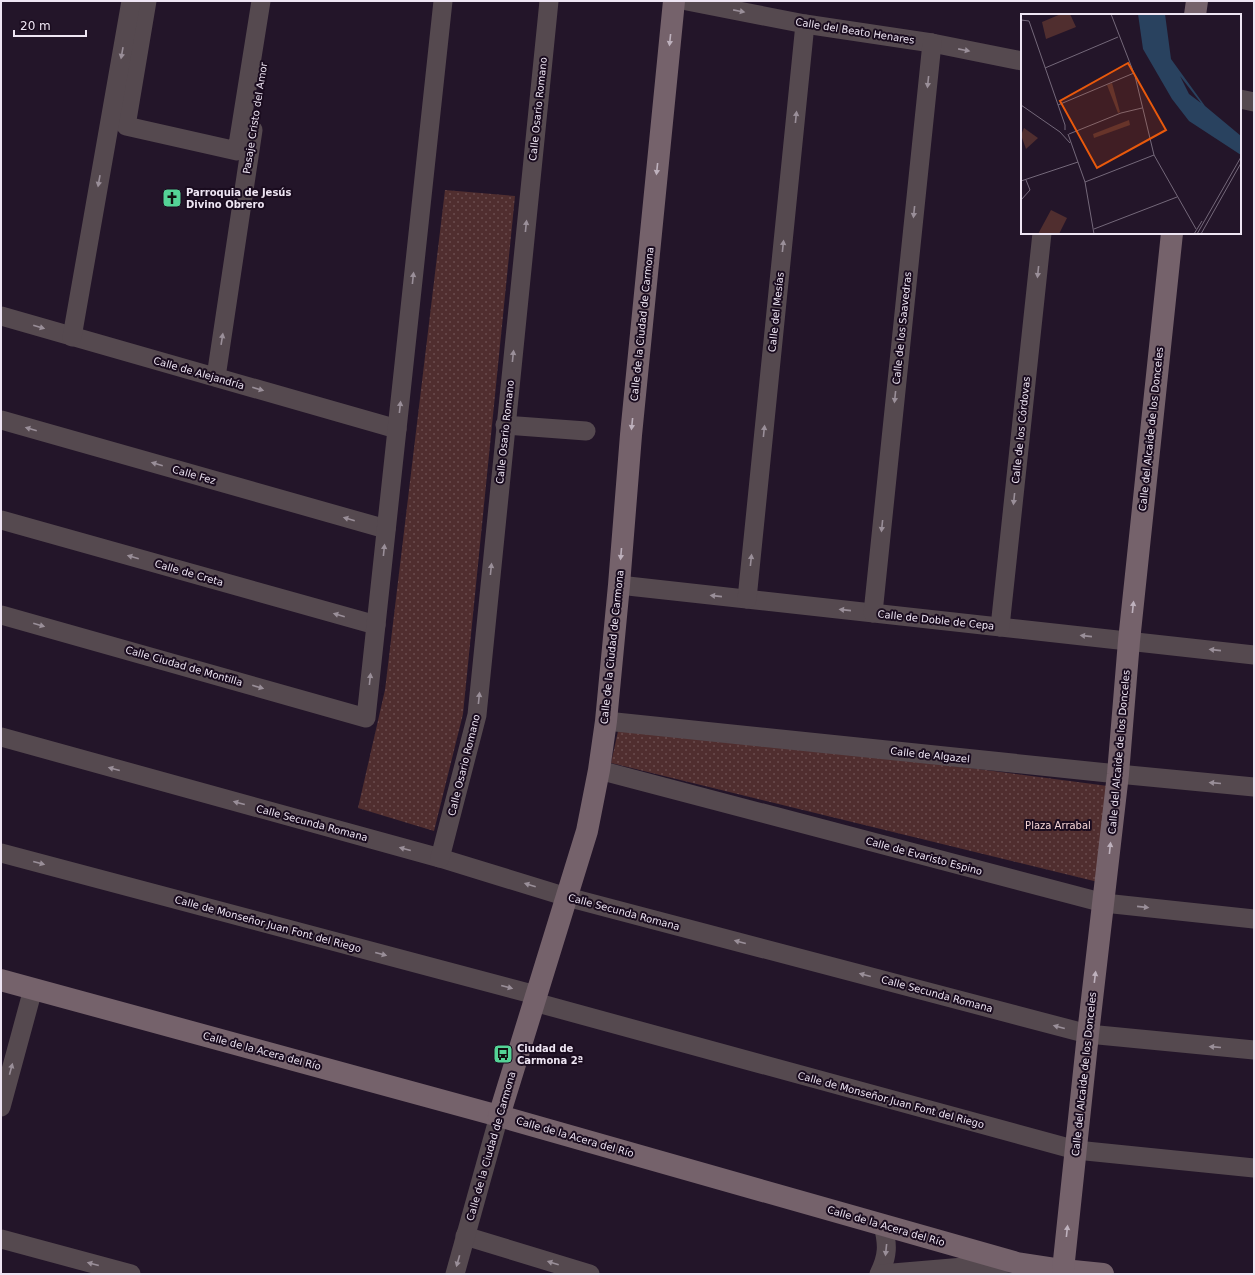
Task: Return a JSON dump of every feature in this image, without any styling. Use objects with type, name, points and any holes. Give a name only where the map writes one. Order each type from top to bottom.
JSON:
[{"type":"street","points":[[72,337],[131,1]]},
{"type":"street","points":[[147,1],[126,126],[237,151],[261,1]]},
{"type":"street","name":"Pasaje Cristo del Amor","points":[[216,377],[272,1]]},
{"type":"street","points":[[376,625],[443,1]]},
{"type":"street","name":"Calle Osario Romano","points":[[440,858],[477,715],[549,1]]},
{"type":"street","name":"Calle de la Ciudad de Carmona","points":[[455,1274],[499,1116],[587,831],[599,770],[606,721],[631,435],[674,1]]},
{"type":"street","name":"Calle del Beato Henares","points":[[687,1],[805,24],[932,44],[1021,61]]},
{"type":"street","points":[[1195,14],[1197,1]]},
{"type":"street","name":"Calle del Mesías","points":[[747,599],[805,24]]},
{"type":"street","name":"Calle de los Saavedras","points":[[873,613],[932,44]]},
{"type":"street","points":[[1241,99],[1254,102]]},
{"type":"street","name":"Calle de los Córdovas","points":[[1000,627],[1042,234]]},
{"type":"street","name":"Calle del Alcaide de los Donceles","points":[[1063,1272],[1088,1034],[1118,774],[1129,641],[1172,234]]},
{"type":"street","name":"Calle de Alejandría","points":[[1,316],[397,429]]},
{"type":"street","name":"Calle Fez","points":[[1,420],[386,529]]},
{"type":"street","points":[[506,425],[586,431]]},
{"type":"street","name":"Calle de Creta","points":[[1,520],[376,625]]},
{"type":"street","name":"Calle de Doble de Cepa","points":[[619,585],[1254,655]]},
{"type":"street","name":"Calle Ciudad de Montilla","points":[[1,615],[366,718],[376,625]]},
{"type":"street","name":"Calle de Algazel","points":[[606,721],[1254,787]]},
{"type":"street","name":"Calle Secunda Romana","points":[[1,737],[440,858],[567,897],[1088,1034],[1254,1050]]},
{"type":"street","name":"Calle de Evaristo Espino","points":[[599,770],[1104,903],[1254,919]]},
{"type":"street","name":"Calle de Monseñor Juan Font del Riego","points":[[1,854],[535,998],[1076,1150],[1254,1168]]},
{"type":"street","name":"Calle de la Acera del Río","points":[[1,980],[499,1116],[1017,1263],[1063,1272],[1103,1274]]},
{"type":"street","points":[[1,1107],[33,989]]},
{"type":"street","points":[[884,1225],[887,1241],[885,1262],[880,1274],[1017,1263]]},
{"type":"street","points":[[465,1236],[590,1274]]},
{"type":"street","points":[[1,1239],[131,1274]]},
{"type":"green space","points":[[445,190],[515,196],[463,714],[434,831],[358,808],[385,690]]},
{"type":"green space","name":"Plaza Arrabal","points":[[620,722],[1108,786],[1098,882],[611,763]]},
{"type":"place","name":"Parroquia de Jesús Divino Obrero","points":[[172,198]]},
{"type":"place","name":"Ciudad de Carmona 2ª","points":[[503,1054]]}]
